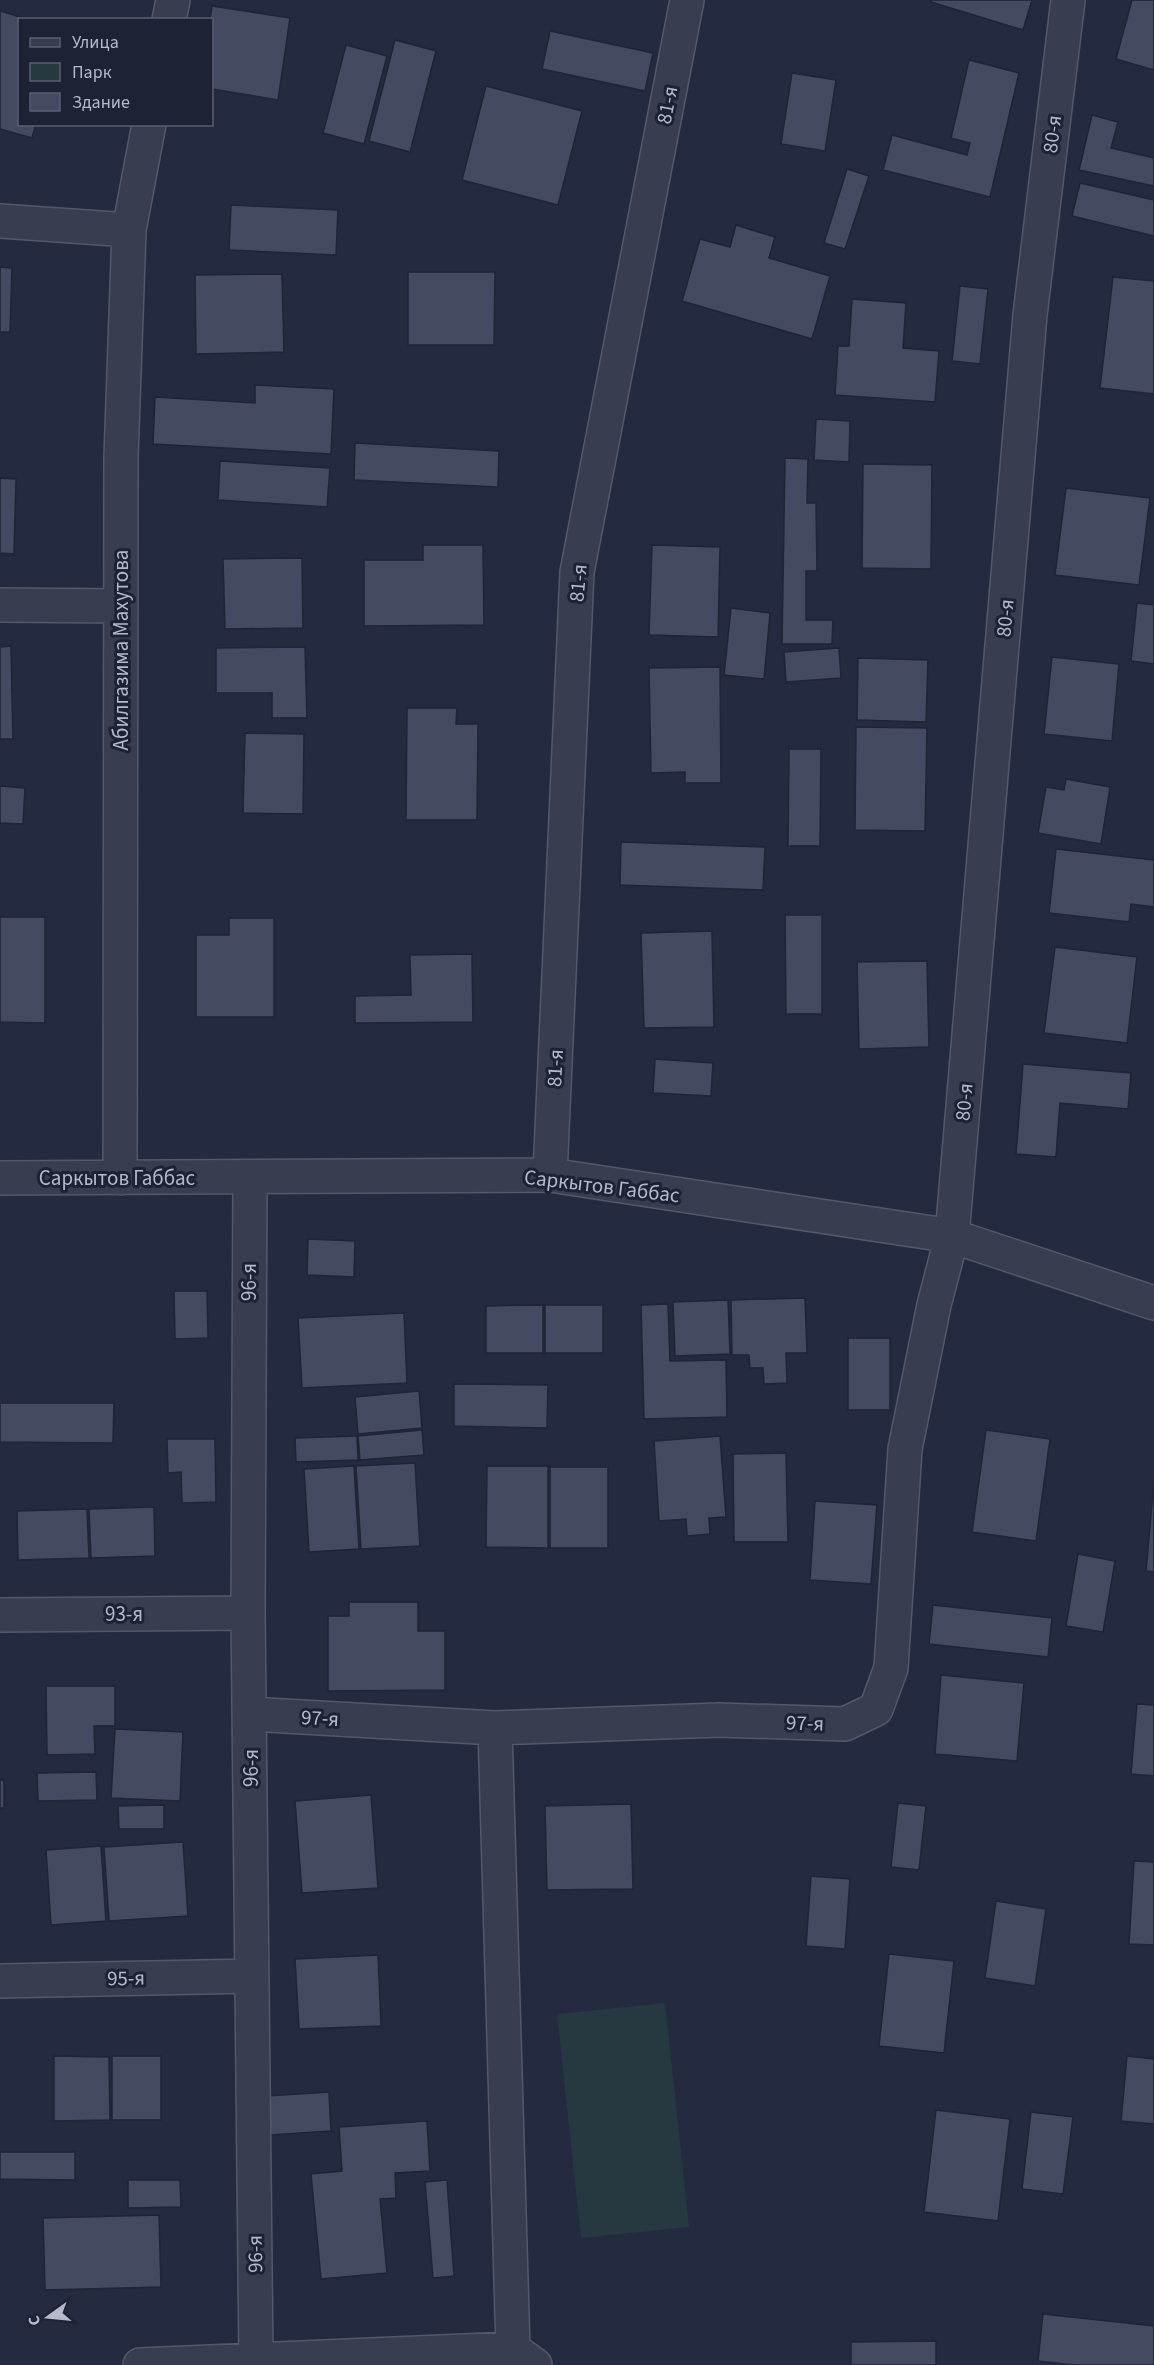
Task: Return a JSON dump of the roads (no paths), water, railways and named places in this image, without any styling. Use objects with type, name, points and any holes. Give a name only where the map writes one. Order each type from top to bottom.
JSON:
[{"type":"street","points":[[169,18],[173,0]]},
{"type":"street","name":"81-я","points":[[550,1175],[577,572],[687,0]]},
{"type":"street","name":"80-я","points":[[952,1236],[1030,315],[1068,0]]},
{"type":"street","name":"Абилгазима Махутова","points":[[120,1178],[122,458],[129,230],[149,126]]},
{"type":"street","points":[[0,222],[129,230]]},
{"type":"street","points":[[0,604],[121,606]]},
{"type":"street","name":"Саркытов Габбас","points":[[0,1178],[550,1175],[952,1236],[1154,1303]]},
{"type":"street","name":"96-я","points":[[250,1177],[248,1613],[256,2359]]},
{"type":"street","name":"97-я","points":[[250,1714],[495,1728],[719,1720],[845,1724],[876,1708],[891,1668],[905,1449],[934,1305],[952,1236]]},
{"type":"street","name":"93-я","points":[[0,1615],[248,1613]]},
{"type":"street","points":[[140,2365],[256,2359],[524,2357],[495,1728]]},
{"type":"street","name":"95-я","points":[[0,1981],[252,1976]]}]
